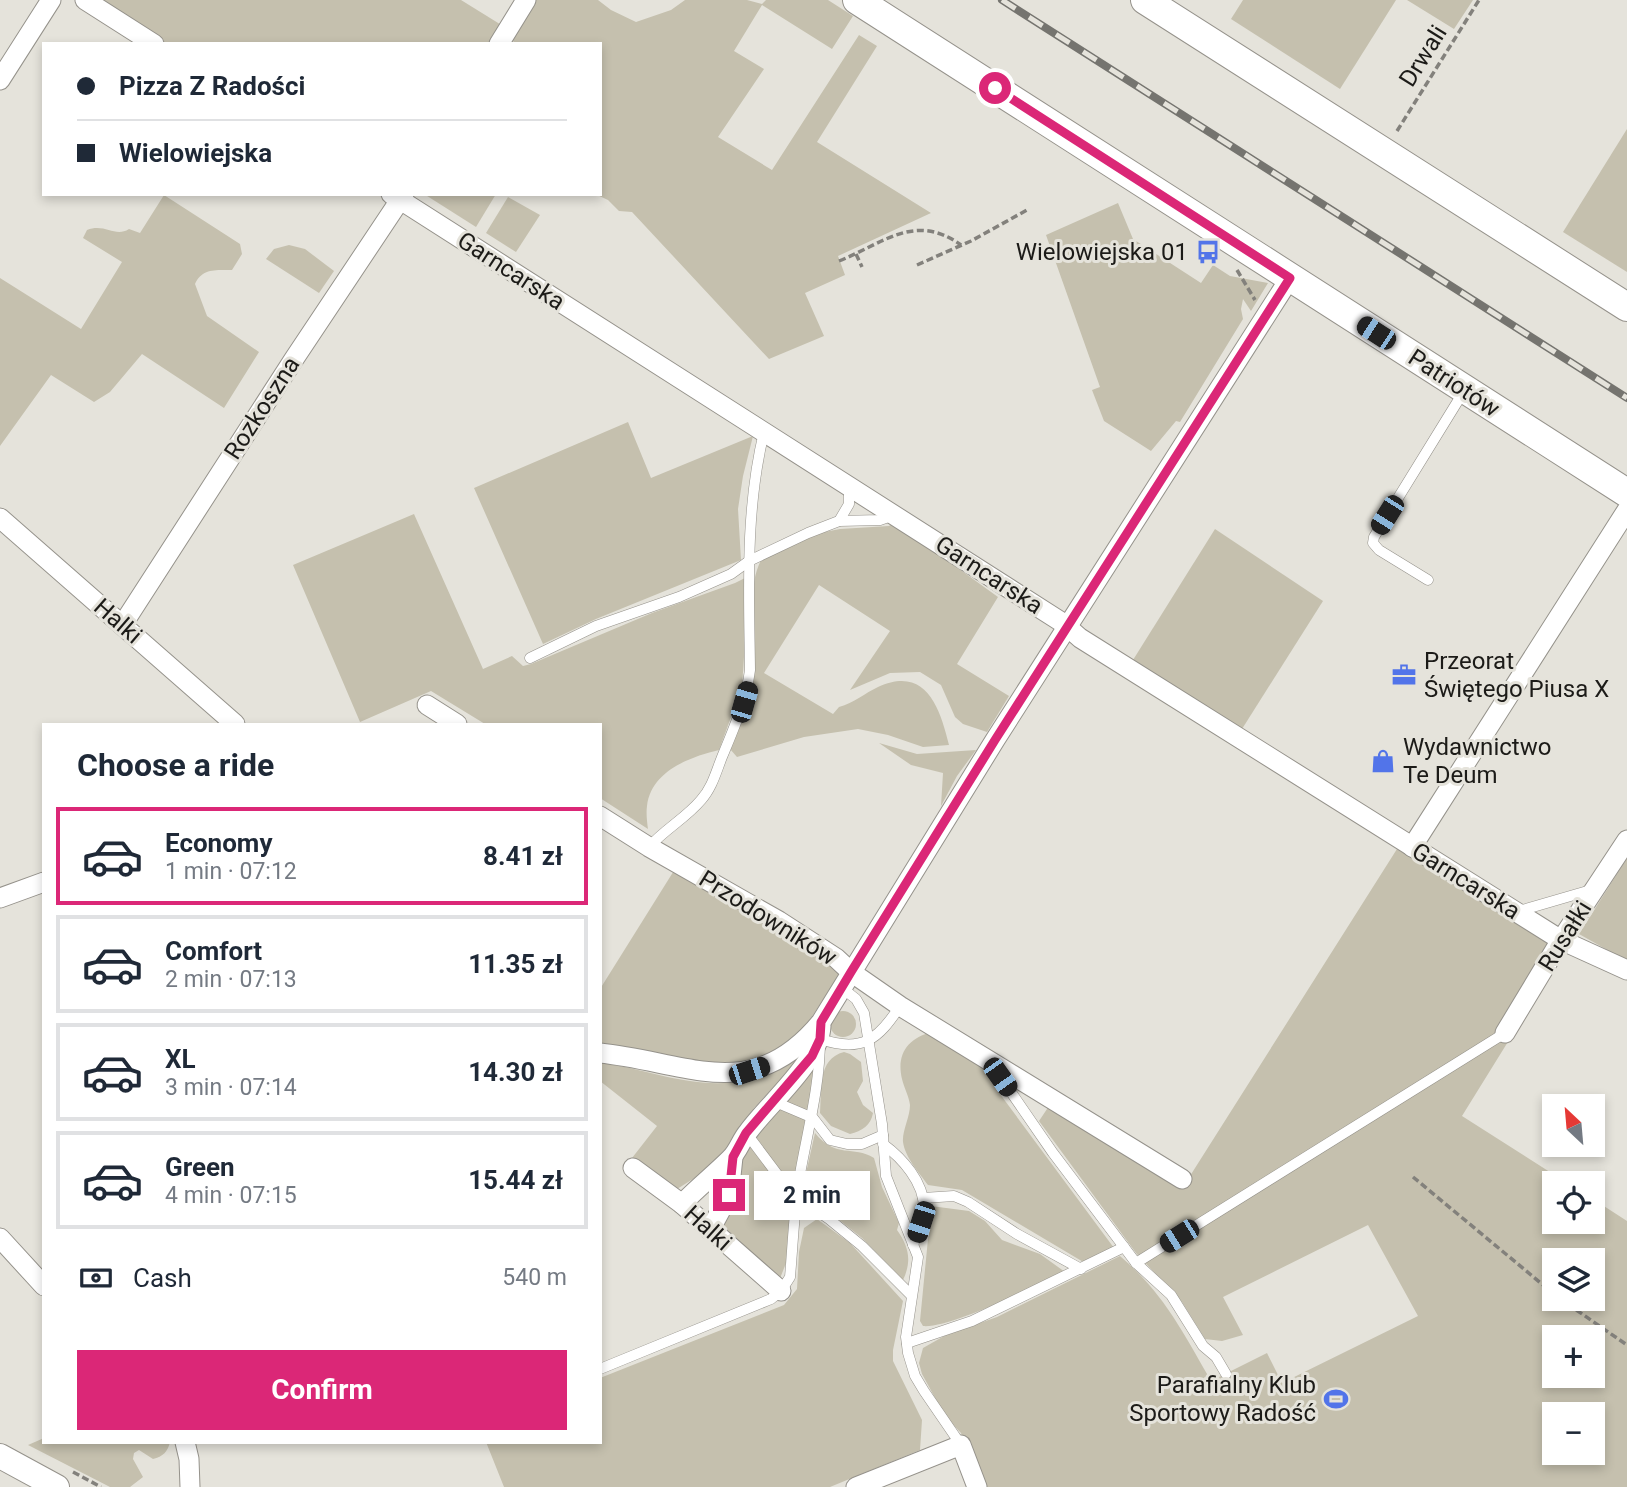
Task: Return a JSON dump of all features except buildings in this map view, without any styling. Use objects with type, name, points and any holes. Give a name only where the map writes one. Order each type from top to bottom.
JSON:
[{"type":"main road","name":"Patriotów","points":[[857,0],[1627,493]]},
{"type":"main road","points":[[1145,0],[1627,307]]},
{"type":"street","points":[[0,80],[51,0]]},
{"type":"street","points":[[85,0],[151,42]]},
{"type":"street","points":[[500,42],[526,0]]},
{"type":"street","name":"Garncarska","points":[[398,196],[849,485],[1068,627],[1080,638],[1561,940],[1627,970]]},
{"type":"street","name":"Rozkoszna","points":[[123,624],[398,196]]},
{"type":"street","points":[[682,1204],[733,1157],[746,1133],[812,1056],[821,1030],[847,980],[995,740],[1290,278]]},
{"type":"street","points":[[1412,847],[1627,510]]},
{"type":"street","name":"Halki","points":[[4,529],[123,624],[234,723]]},
{"type":"street","points":[[427,705],[455,723]]},
{"type":"street","name":"Przodowników","points":[[602,817],[779,921],[836,958],[847,980],[900,1006],[1182,1179]]},
{"type":"street","name":"Rusałki","points":[[1505,1033],[1561,940],[1627,840]]},
{"type":"street","points":[[0,898],[42,882]]},
{"type":"street","points":[[602,1053],[696,1071],[733,1074],[759,1068],[776,1060],[821,1030]]},
{"type":"street","points":[[710,1230],[729,1195],[733,1157]]},
{"type":"street","name":"Halki","points":[[633,1168],[682,1204],[781,1291]]},
{"type":"street","points":[[0,1238],[35,1263],[42,1281]]},
{"type":"street","points":[[185,1444],[190,1487]]},
{"type":"street","points":[[856,1487],[961,1445],[977,1487]]},
{"type":"street","points":[[0,1456],[56,1487]]},
{"type":"lane","points":[[1428,580],[1378,550],[1373,543],[1374,537],[1465,390]]},
{"type":"lane","points":[[649,847],[692,810],[708,792],[748,687],[748,561],[752,494],[764,432]]},
{"type":"lane","points":[[839,521],[849,504],[849,485]]},
{"type":"lane","points":[[530,657],[596,626],[679,597],[732,574],[748,561],[808,533],[839,521],[880,520],[894,515]]},
{"type":"lane","points":[[1516,912],[1595,888]]},
{"type":"lane","points":[[847,980],[864,1013],[886,1176],[918,1257],[911,1295],[907,1343],[915,1376],[961,1445]]},
{"type":"lane","points":[[821,1030],[837,1045],[851,1046],[869,1041],[881,1033],[900,1006]]},
{"type":"lane","points":[[602,1368],[771,1299],[781,1291],[790,1277],[797,1197],[813,1118],[820,1063],[821,1030]]},
{"type":"lane","points":[[1136,1263],[1505,1033]]},
{"type":"lane","points":[[987,1059],[1053,1153],[1136,1263],[1171,1295],[1203,1346],[1216,1357],[1226,1374]]},
{"type":"lane","points":[[773,1101],[813,1118],[830,1139],[847,1144],[883,1140]]},
{"type":"lane","points":[[746,1133],[797,1197],[862,1246],[911,1295]]},
{"type":"lane","points":[[883,1140],[906,1166],[919,1185],[923,1198],[924,1210],[913,1245]]},
{"type":"lane","points":[[923,1198],[954,1196],[968,1202],[1017,1234],[1081,1269]]},
{"type":"lane","points":[[907,1343],[972,1321],[1124,1247]]},
{"type":"path","name":"Drwali","points":[[1397,131],[1479,0]]},
{"type":"path","points":[[917,265],[961,246],[1027,210]]},
{"type":"path","points":[[839,261],[899,233],[916,230],[938,232],[961,246]]},
{"type":"path","points":[[856,254],[862,267]]},
{"type":"path","points":[[1233,262],[1265,317]]},
{"type":"path","points":[[1413,1177],[1542,1284]]},
{"type":"path","points":[[1578,1311],[1627,1345]]},
{"type":"shaded area","points":[[97,0],[461,0],[503,26],[494,42],[161,42]]},
{"type":"shaded area","points":[[535,0],[598,0],[611,10],[636,22],[671,10],[685,0],[747,0],[762,4],[766,0],[828,0],[853,16],[832,49],[762,5],[734,51],[764,69],[718,137],[772,170],[859,35],[877,46],[817,142],[931,213],[838,256],[845,275],[805,293],[824,336],[769,359],[632,212],[619,211],[599,196],[602,196],[602,42],[514,42],[512,35]]},
{"type":"shaded area","points":[[1243,0],[1396,0],[1340,89],[1231,19]]},
{"type":"shaded area","points":[[1407,0],[1473,0],[1454,29]]},
{"type":"shaded area","points":[[1627,129],[1627,272],[1563,232]]},
{"type":"shaded area","points":[[166,196],[240,244],[242,254],[232,270],[206,273],[201,275],[195,284],[207,316],[259,352],[224,408],[142,354],[110,392],[94,402],[51,375],[0,446],[0,278],[81,329],[122,262],[83,238],[87,230],[99,228],[119,232],[129,229],[140,233]]},
{"type":"shaded area","points":[[427,196],[495,196],[476,227]]},
{"type":"shaded area","points":[[508,197],[540,215],[516,252],[486,233]]},
{"type":"shaded area","points":[[1118,203],[1133,239],[1201,283],[1213,265],[1230,276],[1268,283],[1251,311],[1243,299],[1243,319],[1180,422],[1176,421],[1151,451],[1104,421],[1092,390],[1100,387],[1046,235]]},
{"type":"shaded area","points":[[289,245],[305,249],[334,271],[319,293],[266,259],[274,249]]},
{"type":"shaded area","points":[[628,422],[651,478],[753,436],[738,509],[741,560],[596,619],[543,644],[474,488]]},
{"type":"shaded area","points":[[414,514],[483,669],[512,656],[523,666],[531,664],[652,613],[745,578],[742,687],[719,750],[685,762],[656,783],[647,806],[648,829],[602,799],[602,723],[483,723],[431,691],[360,722],[293,565]]},
{"type":"shaded area","points":[[894,522],[998,597],[957,664],[1009,696],[987,732],[963,724],[955,717],[941,685],[920,672],[890,673],[850,690],[890,631],[819,585],[764,673],[833,714],[839,707],[878,687],[894,682],[908,682],[919,686],[935,705],[949,745],[923,747],[888,735],[858,729],[804,737],[737,757],[730,749],[745,709],[753,677],[753,598],[756,572],[761,560],[814,534],[840,529],[889,526]]},
{"type":"shaded area","points":[[1215,529],[1323,601],[1242,729],[1133,660]]},
{"type":"shaded area","points":[[879,743],[917,754],[976,750],[957,776],[941,806],[943,773],[911,765]]},
{"type":"shaded area","points":[[1397,849],[1563,953],[1462,1116],[1548,1171],[1542,1171],[1542,1234],[1605,1234],[1605,1207],[1627,1221],[1627,1487],[983,1487],[961,1433],[945,1416],[922,1374],[919,1363],[923,1348],[946,1335],[997,1317],[1120,1256],[1162,1300],[1213,1384],[1217,1382],[1215,1379],[1267,1353],[1282,1383],[1418,1316],[1368,1225],[1223,1297],[1243,1335],[1222,1341],[1205,1339],[1182,1302],[1136,1253],[1039,1121],[1051,1103],[1183,1187]]},
{"type":"shaded area","points":[[1627,858],[1627,961],[1579,934]]},
{"type":"shaded area","points":[[675,869],[842,970],[797,1040],[778,1052],[721,1068],[602,1045],[602,986]]},
{"type":"shaded area","points":[[843,1011],[852,1015],[856,1024],[852,1033],[843,1037],[834,1033],[830,1024],[834,1015]]},
{"type":"shaded area","points":[[932,1032],[983,1061],[997,1090],[1114,1248],[1085,1263],[962,1190],[928,1185],[904,1148],[910,1105],[902,1079],[901,1062],[910,1043]]},
{"type":"shaded area","points":[[813,1045],[754,1108],[726,1153],[707,1170],[674,1191],[632,1158],[657,1126],[602,1083],[602,1062],[667,1077],[711,1083],[754,1078]]},
{"type":"shaded area","points":[[844,1052],[861,1062],[863,1081],[857,1092],[863,1105],[873,1113],[865,1127],[850,1134],[831,1126],[820,1113],[825,1068],[829,1061]]},
{"type":"shaded area","points":[[815,1066],[788,1258],[779,1281],[720,1229],[747,1143]]},
{"type":"shaded area","points":[[815,1133],[837,1149],[859,1152],[874,1158],[882,1187],[899,1223],[897,1230],[907,1248],[908,1267],[903,1280],[862,1238],[828,1211],[818,1207],[807,1193],[804,1182]]},
{"type":"shaded area","points":[[931,1206],[969,1211],[985,1221],[1002,1240],[1040,1254],[1065,1272],[972,1314],[923,1326],[920,1321],[933,1214]]},
{"type":"shaded area","points":[[817,1219],[850,1243],[903,1301],[893,1361],[922,1420],[920,1450],[830,1487],[504,1487],[487,1444],[602,1444],[602,1377],[784,1305],[797,1289],[799,1252],[804,1228]]},
{"type":"shaded area","points":[[42,1439],[42,1444],[169,1444],[157,1458],[153,1459],[139,1450],[134,1453],[133,1459],[143,1477],[130,1487],[110,1487],[28,1445]]},
{"type":"railway","points":[[1002,0],[1627,398]]},
{"type":"place","name":"Wielowiejska 01","points":[[1208,252]]},
{"type":"place","name":"Przeorat Świętego Piusa X","points":[[1404,675]]},
{"type":"place","name":"Wydawnictwo Te Deum","points":[[1383,761]]},
{"type":"place","name":"Parafialny Klub Sportowy Radość","points":[[1336,1399]]},
{"type":"route","points":[[729,1195],[733,1157],[746,1133],[812,1056],[820,1039],[821,1022],[851,972],[995,740],[1290,278],[995,88]]}]
